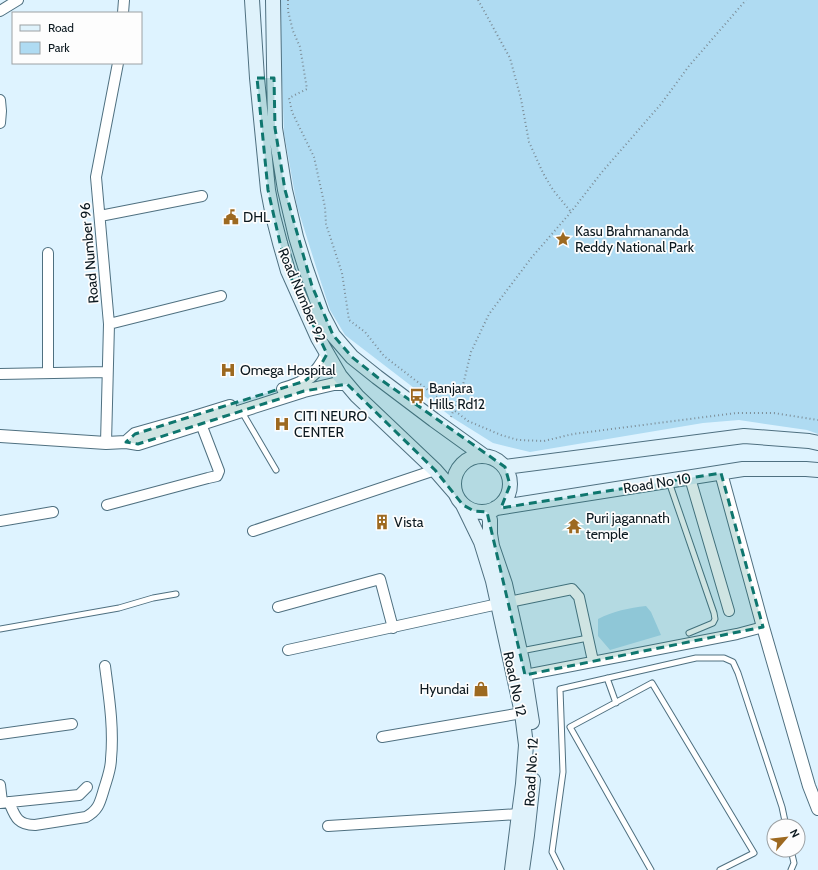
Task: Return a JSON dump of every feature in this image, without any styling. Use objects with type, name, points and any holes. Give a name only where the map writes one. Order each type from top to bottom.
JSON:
[{"type":"main road","name":"Road Number 92","points":[[252,0],[257,78],[268,190],[288,271],[318,338],[340,376],[357,396],[435,470],[459,499]]},
{"type":"main road","name":"Road Number 92","points":[[272,0],[275,128],[285,190],[296,237],[322,314],[333,335],[352,357],[484,456]]},
{"type":"main road","points":[[257,78],[274,78]]},
{"type":"main road","points":[[288,271],[305,266]]},
{"type":"main road","points":[[504,467],[744,436],[818,443]]},
{"type":"main road","points":[[475,456],[484,456],[492,457],[499,461],[509,475],[510,485],[504,502],[492,510],[474,511],[459,499],[454,484],[455,475],[460,466],[466,460],[475,456]]},
{"type":"main road","name":"Road No 10","points":[[492,510],[743,469],[818,470]]},
{"type":"main road","name":"Road No 12","points":[[459,499],[481,542],[493,581],[504,603],[522,713],[526,745],[524,784],[512,870]]},
{"type":"main road","name":"Road No. 12","points":[[492,510],[490,520],[492,546],[505,584],[504,603],[520,652],[525,675],[532,714],[535,749],[522,870]]},
{"type":"street","points":[[0,11],[18,0]]},
{"type":"street","points":[[123,12],[124,0]]},
{"type":"street","name":"Road Number 96","points":[[106,443],[109,324],[96,177],[118,64]]},
{"type":"street","points":[[0,100],[0,123]]},
{"type":"street","points":[[100,216],[202,196]]},
{"type":"street","points":[[48,253],[48,373]]},
{"type":"street","points":[[109,324],[220,296]]},
{"type":"street","points":[[126,442],[136,434],[188,420],[289,388],[305,381],[312,377],[318,370],[327,354]]},
{"type":"street","points":[[0,374],[108,372]]},
{"type":"street","points":[[0,436],[106,443],[126,442],[138,444],[304,391],[334,384],[347,384]]},
{"type":"street","points":[[107,505],[217,476],[219,470],[201,424]]},
{"type":"street","points":[[253,531],[435,470]]},
{"type":"street","points":[[722,473],[763,627],[809,786],[818,809]]},
{"type":"street","points":[[690,478],[729,611]]},
{"type":"street","points":[[0,521],[52,512]]},
{"type":"street","points":[[278,607],[380,579],[393,628]]},
{"type":"street","points":[[288,650],[572,589],[579,597],[593,661]]},
{"type":"street","points":[[525,675],[737,634],[763,627]]},
{"type":"street","points":[[0,785],[4,802],[18,821],[27,825],[86,817],[97,809],[107,779],[111,759],[112,722],[105,666]]},
{"type":"street","points":[[382,737],[522,713]]},
{"type":"street","points":[[0,734],[72,724]]},
{"type":"street","points":[[4,802],[79,795],[87,787]]},
{"type":"street","points":[[328,826],[519,814]]},
{"type":"lane","points":[[242,411],[276,470]]},
{"type":"lane","points":[[669,481],[715,619],[713,623],[689,633]]},
{"type":"lane","points":[[0,630],[118,608],[153,598],[176,594]]},
{"type":"lane","points":[[520,652],[588,638]]},
{"type":"lane","points":[[561,870],[552,852],[563,772],[560,689],[607,678],[696,658],[724,658],[733,662],[738,673],[784,818]]},
{"type":"lane","points":[[607,678],[616,703]]},
{"type":"lane","points":[[651,870],[570,727],[652,683],[754,853],[720,870]]},
{"type":"lane","points":[[791,870],[794,863],[793,858]]},
{"type":"path","points":[[288,0],[288,11],[293,31],[300,47],[307,89],[289,98],[292,112],[314,157],[325,207],[326,224],[342,273],[349,320],[365,332],[384,356],[468,421],[518,440],[544,441],[573,434],[736,413],[774,413],[818,420]]},
{"type":"path","points":[[478,0],[510,58],[521,99],[529,142],[543,173],[553,190],[571,212]]},
{"type":"path","points":[[447,428],[463,385],[471,352],[489,314],[532,257],[571,212],[602,172],[662,104],[689,66],[746,0]]},
{"type":"highlighted area","points":[[257,78],[274,78],[275,128],[285,190],[312,286],[333,335],[352,357],[377,377],[505,467],[510,485],[501,508],[721,473],[763,627],[525,675],[487,512],[474,511],[463,505],[435,470],[347,384],[304,391],[138,444],[126,442],[135,434],[305,381],[318,370],[327,354],[288,271],[280,243],[268,190]]},
{"type":"green space","name":"Kasu Brahmananda Reddy National Park","points":[[279,0],[818,0],[818,434],[807,430],[739,420],[703,423],[530,452],[493,443],[453,418],[345,335],[330,310],[297,206],[284,133]]},
{"type":"green space","points":[[646,606],[651,612],[661,635],[610,650],[598,636],[598,619],[621,610]]},
{"type":"place","name":"DHL","points":[[231,217]]},
{"type":"place","name":"Kasu Brahmananda Reddy National Park","points":[[563,239]]},
{"type":"place","name":"Omega Hospital","points":[[228,370]]},
{"type":"place","name":"Banjara Hills Rd12","points":[[417,396]]},
{"type":"place","name":"CITI NEURO CENTER","points":[[282,424]]},
{"type":"place","name":"Vista","points":[[382,522]]},
{"type":"place","name":"Puri jagannath temple","points":[[574,526]]},
{"type":"place","name":"Hyundai","points":[[481,689]]}]
